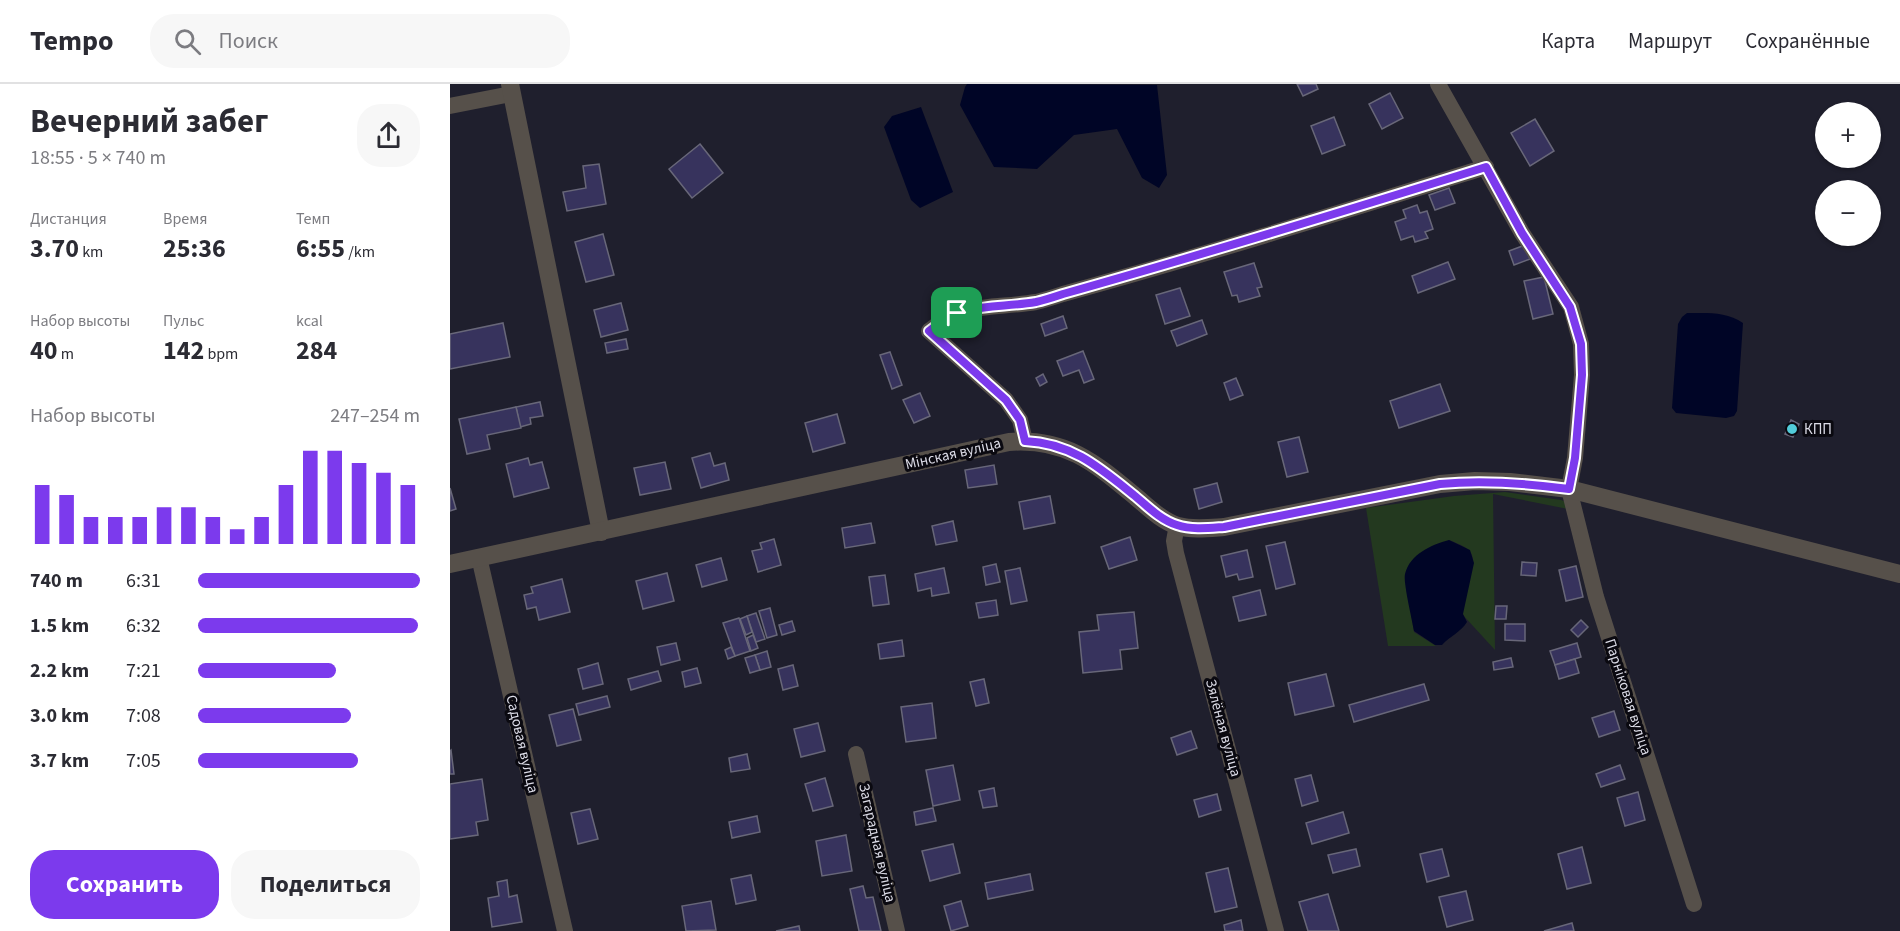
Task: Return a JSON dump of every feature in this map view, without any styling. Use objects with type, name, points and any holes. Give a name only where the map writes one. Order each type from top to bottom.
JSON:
[{"type":"street","points":[[1438,84],[1522,233],[1570,307],[1581,344],[1582,375],[1575,458],[1569,489]]},
{"type":"street","points":[[450,106],[510,89],[601,532]]},
{"type":"street","points":[[1025,441],[1020,420],[1006,400],[929,331],[943,319],[983,307],[1037,302],[1486,167]]},
{"type":"street","name":"Мінская вуліца","points":[[450,564],[1009,442],[1025,441],[1043,442],[1062,447],[1083,457],[1153,511],[1177,525],[1205,529],[1224,527],[1440,484],[1474,481],[1544,485],[1569,489],[1900,574]]},
{"type":"street","name":"Парніковая вуліца","points":[[1569,489],[1596,597],[1694,904]]},
{"type":"street","name":"Зялёная вуліца","points":[[1177,525],[1174,541],[1176,553],[1276,931]]},
{"type":"street","name":"Садовая вуліца","points":[[479,557],[565,931]]},
{"type":"street","name":"Загарадная вуліца","points":[[856,754],[897,931]]},
{"type":"green space","points":[[1505,492],[1561,500],[1566,502],[1568,509],[1493,494],[1495,650],[1462,614],[1473,561],[1466,548],[1449,540],[1405,576],[1414,632],[1436,646],[1388,646],[1366,508],[1454,496]]},
{"type":"water","points":[[967,84],[1157,85],[1167,175],[1159,188],[1142,178],[1117,129],[1074,135],[1037,169],[994,167],[960,105]]},
{"type":"water","points":[[921,107],[953,192],[920,208],[911,200],[884,127],[892,116]]},
{"type":"water","points":[[1687,313],[1730,316],[1743,323],[1737,411],[1734,416],[1726,418],[1676,413],[1672,408],[1678,324]]},
{"type":"water","points":[[1449,540],[1470,550],[1474,563],[1463,614],[1467,622],[1442,645],[1435,645],[1414,631],[1406,592],[1405,574],[1411,561],[1422,551]]},
{"type":"building","points":[[1297,84],[1316,84],[1318,89],[1303,96]]},
{"type":"building","points":[[1390,93],[1403,118],[1382,129],[1369,104]]},
{"type":"building","points":[[1334,117],[1345,145],[1322,154],[1311,126]]},
{"type":"building","points":[[1535,119],[1554,151],[1530,166],[1511,133]]},
{"type":"building","points":[[700,144],[723,173],[692,198],[669,169]]},
{"type":"building","points":[[599,164],[606,204],[567,211],[563,192],[586,188],[583,166]]},
{"type":"building","points":[[1449,188],[1455,203],[1435,210],[1429,195]]},
{"type":"building","points":[[1417,205],[1420,213],[1427,211],[1433,229],[1425,232],[1428,238],[1415,242],[1413,236],[1401,240],[1395,222],[1406,218],[1403,210]]},
{"type":"building","points":[[603,234],[614,275],[586,282],[575,242]]},
{"type":"building","points":[[1525,245],[1530,259],[1514,265],[1509,251]]},
{"type":"building","points":[[1448,262],[1455,279],[1418,293],[1412,276]]},
{"type":"building","points":[[1254,263],[1262,287],[1257,288],[1260,296],[1239,302],[1237,295],[1232,296],[1224,272]]},
{"type":"building","points":[[1544,277],[1553,314],[1533,319],[1524,281]]},
{"type":"building","points":[[1180,288],[1190,316],[1165,324],[1156,295]]},
{"type":"building","points":[[621,303],[628,330],[601,337],[594,310]]},
{"type":"building","points":[[1063,316],[1067,328],[1045,336],[1041,324]]},
{"type":"building","points":[[1202,320],[1207,334],[1177,346],[1171,331]]},
{"type":"building","points":[[503,323],[510,357],[450,369],[450,334]]},
{"type":"building","points":[[626,339],[628,349],[607,353],[605,343]]},
{"type":"building","points":[[1083,351],[1094,379],[1084,383],[1079,370],[1063,376],[1057,361]]},
{"type":"building","points":[[890,352],[902,385],[892,389],[880,355]]},
{"type":"building","points":[[1043,374],[1047,382],[1040,386],[1036,378]]},
{"type":"building","points":[[1236,378],[1243,395],[1230,400],[1224,383]]},
{"type":"building","points":[[1440,384],[1450,411],[1399,428],[1390,401]]},
{"type":"building","points":[[920,393],[930,416],[914,423],[903,400]]},
{"type":"building","points":[[540,402],[543,416],[530,418],[531,424],[520,427],[516,407]]},
{"type":"building","points":[[516,407],[521,428],[487,435],[490,449],[467,454],[459,419]]},
{"type":"building","points":[[837,414],[845,443],[813,452],[805,423]]},
{"type":"building","name":"КПП","points":[[1791,420],[1799,424],[1793,437],[1785,434]]},
{"type":"building","points":[[1299,437],[1308,472],[1287,477],[1278,442]]},
{"type":"building","points":[[710,453],[714,466],[725,463],[729,480],[701,488],[692,458]]},
{"type":"building","points":[[528,458],[530,465],[542,462],[549,488],[514,497],[506,464]]},
{"type":"building","points":[[665,462],[671,489],[640,495],[634,468]]},
{"type":"building","points":[[994,465],[997,484],[968,488],[965,470]]},
{"type":"building","points":[[1217,483],[1222,502],[1199,509],[1194,489]]},
{"type":"building","points":[[450,488],[456,509],[450,511]]},
{"type":"building","points":[[1050,496],[1055,523],[1024,529],[1019,502]]},
{"type":"building","points":[[953,521],[957,541],[936,545],[932,526]]},
{"type":"building","points":[[871,523],[875,543],[845,548],[842,528]]},
{"type":"building","points":[[1130,537],[1137,560],[1109,569],[1101,547]]},
{"type":"building","points":[[774,539],[781,565],[758,572],[752,551],[762,549],[760,543]]},
{"type":"building","points":[[1285,542],[1295,584],[1276,589],[1266,546]]},
{"type":"building","points":[[1247,550],[1253,577],[1239,580],[1237,574],[1226,577],[1221,556]]},
{"type":"building","points":[[721,558],[727,580],[702,587],[696,565]]},
{"type":"building","points":[[1522,562],[1537,563],[1536,576],[1521,575]]},
{"type":"building","points":[[996,564],[1000,582],[986,585],[983,567]]},
{"type":"building","points":[[1576,566],[1583,597],[1566,601],[1559,570]]},
{"type":"building","points":[[944,568],[949,593],[932,596],[931,588],[918,591],[915,574]]},
{"type":"building","points":[[1020,568],[1027,601],[1011,604],[1005,571]]},
{"type":"building","points":[[667,573],[674,601],[643,609],[636,581]]},
{"type":"building","points":[[885,575],[889,604],[873,606],[869,577]]},
{"type":"building","points":[[562,579],[570,612],[539,620],[536,607],[527,609],[524,595],[533,593],[531,587]]},
{"type":"building","points":[[1260,590],[1266,615],[1239,621],[1233,597]]},
{"type":"building","points":[[996,600],[998,615],[979,618],[976,603]]},
{"type":"building","points":[[1496,606],[1507,606],[1506,619],[1495,619]]},
{"type":"building","points":[[770,608],[777,635],[767,638],[759,611]]},
{"type":"building","points":[[1134,612],[1138,648],[1120,650],[1122,669],[1083,673],[1079,632],[1099,630],[1097,615]]},
{"type":"building","points":[[756,613],[765,639],[756,642],[747,616]]},
{"type":"building","points":[[747,616],[752,632],[746,635],[740,619]]},
{"type":"building","points":[[739,618],[750,651],[735,656],[723,623]]},
{"type":"building","points":[[1581,620],[1588,627],[1578,637],[1571,630]]},
{"type":"building","points":[[792,621],[795,631],[782,635],[779,625]]},
{"type":"building","points":[[1505,624],[1525,624],[1525,641],[1505,640]]},
{"type":"building","points":[[753,635],[758,648],[751,651],[747,638]]},
{"type":"building","points":[[902,640],[904,656],[880,659],[878,644]]},
{"type":"building","points":[[676,643],[680,660],[661,665],[657,647]]},
{"type":"building","points":[[1577,643],[1581,657],[1555,665],[1550,651]]},
{"type":"building","points":[[731,647],[735,656],[728,659],[725,650]]},
{"type":"building","points":[[767,651],[771,667],[760,670],[755,655]]},
{"type":"building","points":[[755,655],[760,670],[750,673],[745,658]]},
{"type":"building","points":[[1511,658],[1513,667],[1494,670],[1493,662]]},
{"type":"building","points":[[1575,659],[1579,673],[1559,679],[1555,665]]},
{"type":"building","points":[[598,663],[603,684],[583,689],[578,669]]},
{"type":"building","points":[[793,665],[798,686],[783,690],[778,669]]},
{"type":"building","points":[[697,668],[701,683],[685,687],[682,672]]},
{"type":"building","points":[[658,671],[661,681],[631,690],[628,679]]},
{"type":"building","points":[[1326,674],[1334,706],[1295,715],[1288,683]]},
{"type":"building","points":[[984,679],[989,703],[976,706],[970,682]]},
{"type":"building","points":[[1424,684],[1429,700],[1354,722],[1349,705]]},
{"type":"building","points":[[607,696],[610,707],[579,715],[576,704]]},
{"type":"building","points":[[932,703],[936,738],[906,742],[901,707]]},
{"type":"building","points":[[573,709],[581,740],[557,746],[549,715]]},
{"type":"building","points":[[1614,711],[1620,730],[1599,737],[1592,718]]},
{"type":"building","points":[[818,723],[825,751],[801,757],[794,729]]},
{"type":"building","points":[[1191,731],[1197,748],[1177,755],[1171,738]]},
{"type":"building","points":[[451,750],[454,774],[450,774]]},
{"type":"building","points":[[747,754],[750,769],[731,772],[729,758]]},
{"type":"building","points":[[953,765],[960,800],[933,806],[926,770]]},
{"type":"building","points":[[1620,765],[1625,779],[1601,787],[1596,774]]},
{"type":"building","points":[[1311,775],[1318,801],[1302,806],[1295,779]]},
{"type":"building","points":[[825,778],[833,806],[813,811],[805,784]]},
{"type":"building","points":[[482,779],[488,820],[476,822],[478,835],[450,839],[450,784]]},
{"type":"building","points":[[994,788],[997,806],[983,808],[979,791]]},
{"type":"building","points":[[1638,792],[1645,820],[1625,826],[1617,798]]},
{"type":"building","points":[[1217,794],[1221,810],[1199,817],[1194,800]]},
{"type":"building","points":[[933,808],[936,821],[916,825],[914,812]]},
{"type":"building","points":[[590,809],[598,839],[578,844],[571,813]]},
{"type":"building","points":[[1343,812],[1349,833],[1312,844],[1306,823]]},
{"type":"building","points":[[757,816],[760,832],[732,838],[729,822]]},
{"type":"building","points":[[846,835],[852,871],[822,876],[816,841]]},
{"type":"building","points":[[953,844],[960,873],[930,881],[922,851]]},
{"type":"building","points":[[1582,847],[1591,883],[1567,889],[1558,854]]},
{"type":"building","points":[[1356,849],[1360,866],[1333,873],[1328,855]]},
{"type":"building","points":[[1442,849],[1449,876],[1427,882],[1420,854]]},
{"type":"building","points":[[1228,868],[1237,907],[1215,912],[1206,873]]},
{"type":"building","points":[[1030,874],[1033,890],[988,899],[985,883]]},
{"type":"building","points":[[751,875],[756,900],[736,904],[731,879]]},
{"type":"building","points":[[507,880],[509,897],[517,895],[522,922],[492,927],[488,898],[499,896],[497,882]]},
{"type":"building","points":[[863,886],[866,898],[873,897],[881,931],[859,931],[850,889]]},
{"type":"building","points":[[1466,891],[1473,920],[1447,927],[1439,897]]},
{"type":"building","points":[[1328,894],[1339,931],[1308,931],[1299,902]]},
{"type":"building","points":[[711,901],[716,930],[686,931],[682,906]]},
{"type":"building","points":[[961,901],[968,926],[951,931],[944,906]]},
{"type":"building","points":[[1241,920],[1243,931],[1225,931],[1224,925]]},
{"type":"building","points":[[1572,923],[1574,931],[1544,931]]},
{"type":"building","points":[[799,926],[800,931],[776,931]]},
{"type":"place","name":"КПП","points":[[1792,429]]},
{"type":"route","points":[[1486,167],[1522,233],[1570,307],[1581,344],[1582,375],[1575,458],[1569,489],[1510,482],[1474,481],[1440,484],[1224,527],[1205,529],[1177,525],[1153,511],[1083,457],[1062,447],[1043,442],[1025,441],[1020,420],[1006,400],[929,331],[943,319],[957,313],[983,307],[1037,302],[1157,268],[1486,167]]}]
